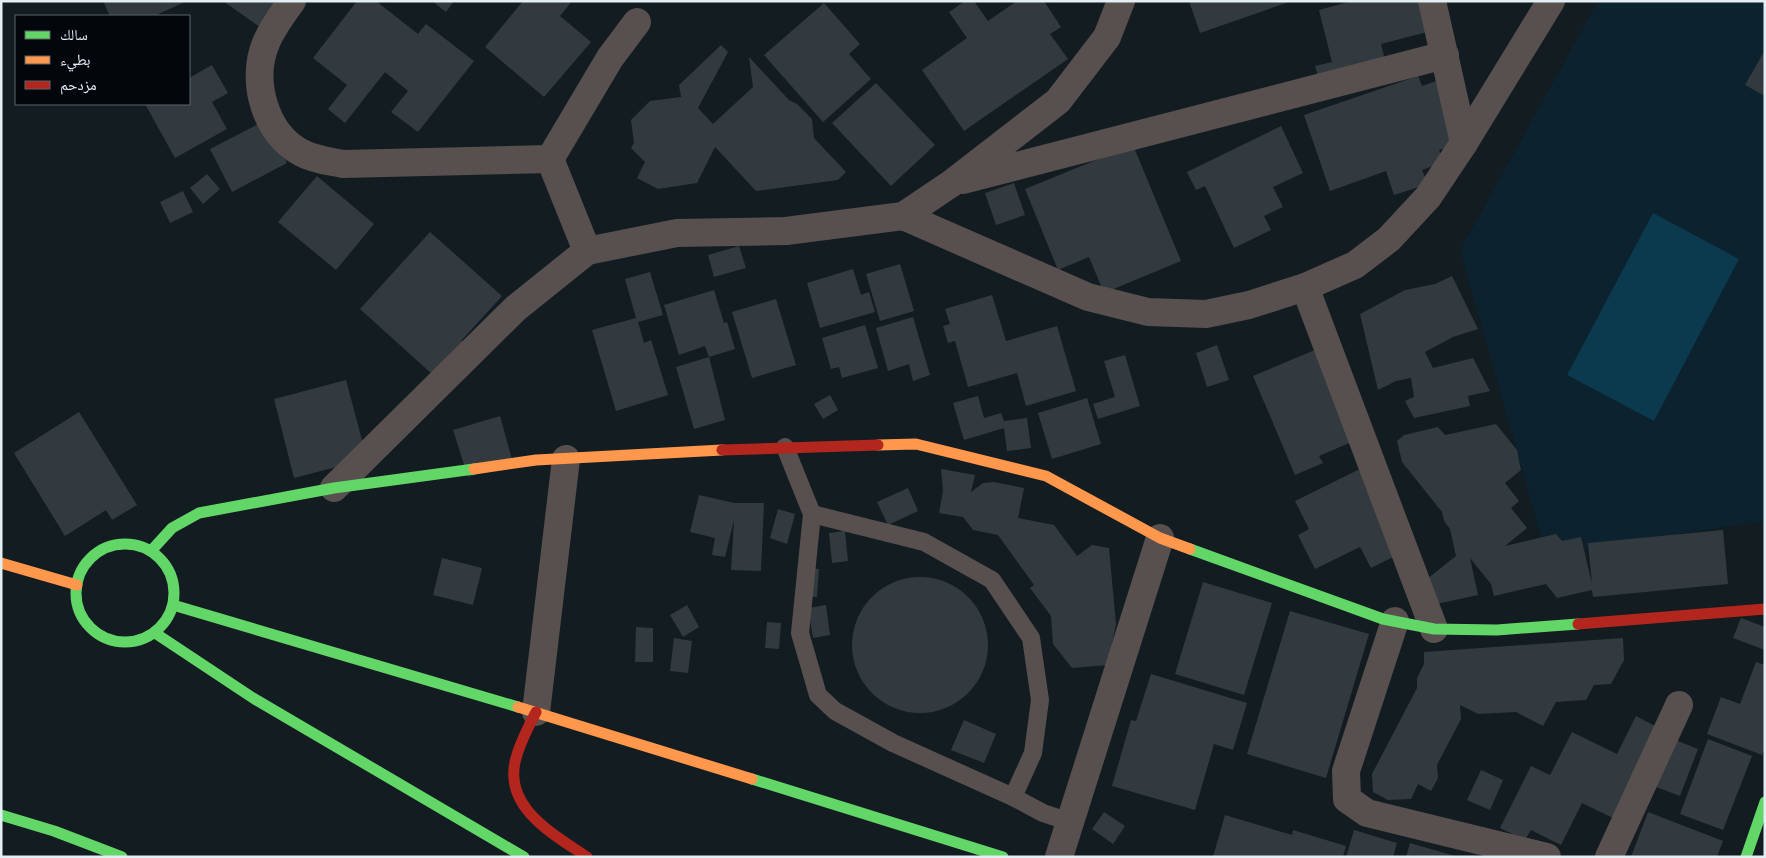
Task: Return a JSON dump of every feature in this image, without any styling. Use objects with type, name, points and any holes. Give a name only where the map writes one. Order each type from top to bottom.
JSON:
[{"type":"main road","points":[[151,551],[172,528],[199,513],[334,488],[536,460],[785,447],[916,444],[1046,476],[1160,538],[1395,621],[1434,629],[1497,630],[1765,609]]},
{"type":"main road","points":[[121,545],[136,545],[151,551],[163,561],[171,575],[174,590],[173,606],[166,620],[155,633],[140,640],[123,642],[107,639],[93,630],[82,617],[77,602],[77,585],[82,569],[92,557],[106,549],[121,545]]},
{"type":"main road","points":[[1,563],[77,585]]},
{"type":"main road","points":[[173,606],[536,712],[1003,857]]},
{"type":"main road","points":[[155,633],[253,698],[524,857]]},
{"type":"main road","points":[[536,712],[513,770],[518,796],[532,816],[587,857]]},
{"type":"main road","points":[[1746,857],[1765,802]]},
{"type":"main road","points":[[1,815],[54,831],[122,857]]},
{"type":"street","points":[[292,1],[278,20],[265,45],[259,72],[262,96],[269,119],[282,138],[302,153],[319,160],[343,164],[550,159]]},
{"type":"street","points":[[334,488],[516,308],[587,251],[677,233],[786,231],[903,216],[952,183],[1058,101],[1107,37],[1121,1]]},
{"type":"street","points":[[1432,1],[1464,143]]},
{"type":"street","points":[[903,216],[1088,297],[1148,312],[1206,314],[1249,305],[1305,287],[1355,265],[1388,239],[1428,197],[1464,143],[1551,1]]},
{"type":"street","points":[[550,159],[610,58],[637,22]]},
{"type":"street","points":[[952,183],[1445,55]]},
{"type":"street","points":[[550,159],[587,251]]},
{"type":"street","points":[[1305,287],[1434,629]]},
{"type":"street","points":[[536,712],[566,459]]},
{"type":"street","points":[[1059,857],[1160,538]]},
{"type":"street","points":[[1395,621],[1346,771],[1347,799],[1367,813],[1547,857]]},
{"type":"street","points":[[1609,857],[1679,705]]},
{"type":"lane","points":[[785,447],[812,514],[800,633],[818,695],[835,711],[864,729],[1043,813],[1070,822]]},
{"type":"lane","points":[[812,514],[924,542],[992,580],[1031,638],[1040,700],[1033,753],[1013,798]]},
{"type":"shaded area","points":[[1598,1],[1765,1],[1765,521],[1546,554],[1460,250]]},
{"type":"shaded area","points":[[1653,213],[1739,259],[1654,421],[1567,375]]},
{"type":"building","points":[[103,1],[187,1],[156,15],[110,15]]},
{"type":"building","points":[[223,1],[299,1],[274,37]]},
{"type":"building","points":[[357,1],[376,1],[418,34],[426,24],[474,61],[418,132],[391,112],[408,91],[385,72],[345,123],[328,109],[347,85],[313,58]]},
{"type":"building","points":[[432,1],[454,1],[446,12]]},
{"type":"building","points":[[523,1],[572,1],[560,16],[591,42],[544,97],[485,47]]},
{"type":"building","points":[[965,1],[974,1],[988,21],[1017,1],[1044,1],[1061,27],[1050,34],[1068,59],[964,131],[922,70],[967,38],[949,12]]},
{"type":"building","points":[[1189,1],[1289,1],[1289,2],[1200,33]]},
{"type":"building","points":[[1352,1],[1419,1],[1427,32],[1381,44],[1385,60],[1319,79],[1315,66],[1332,62],[1319,10]]},
{"type":"building","points":[[824,3],[860,44],[849,54],[871,79],[823,122],[764,55]]},
{"type":"building","points":[[721,45],[728,52],[698,108],[713,124],[753,87],[749,57],[789,100],[797,104],[812,119],[814,138],[846,172],[838,180],[756,191],[715,147],[697,183],[658,189],[637,178],[645,162],[631,148],[634,143],[631,120],[650,101],[681,97],[679,85]]},
{"type":"building","points":[[1765,50],[1765,96],[1745,85]]},
{"type":"building","points":[[212,65],[228,93],[212,102],[227,129],[175,158],[146,105],[190,105],[190,77]]},
{"type":"building","points":[[1418,76],[1422,86],[1450,76],[1472,140],[1439,150],[1444,162],[1422,170],[1428,184],[1394,195],[1386,171],[1330,191],[1304,115]]},
{"type":"building","points":[[876,83],[935,145],[891,186],[832,123]]},
{"type":"building","points":[[266,120],[287,163],[232,192],[210,149]]},
{"type":"building","points":[[1281,126],[1303,173],[1273,187],[1283,207],[1264,216],[1271,230],[1234,248],[1205,186],[1196,190],[1187,172]]},
{"type":"building","points":[[1133,145],[1181,261],[1104,293],[1089,257],[1058,270],[1025,189]]},
{"type":"building","points":[[207,174],[220,189],[203,204],[190,188]]},
{"type":"building","points":[[317,176],[374,224],[336,270],[278,222]]},
{"type":"building","points":[[1014,183],[1025,215],[996,225],[985,193]]},
{"type":"building","points":[[183,191],[193,212],[170,223],[160,202]]},
{"type":"building","points":[[430,232],[502,296],[461,341],[471,351],[442,383],[360,309]]},
{"type":"building","points":[[739,246],[746,268],[714,277],[708,255]]},
{"type":"building","points":[[900,264],[914,311],[880,321],[866,274]]},
{"type":"building","points":[[853,269],[861,295],[869,292],[875,312],[820,328],[807,283]]},
{"type":"building","points":[[650,272],[663,315],[638,322],[644,343],[651,340],[668,395],[616,411],[592,330],[636,318],[625,279]]},
{"type":"building","points":[[1452,276],[1478,329],[1453,337],[1425,352],[1433,368],[1473,358],[1490,391],[1468,396],[1470,406],[1414,418],[1405,401],[1414,397],[1411,378],[1396,381],[1378,390],[1360,314],[1405,290],[1435,284]]},
{"type":"building","points":[[714,290],[724,323],[727,322],[735,349],[709,357],[705,346],[679,355],[664,305]]},
{"type":"building","points":[[992,295],[1006,341],[1057,326],[1076,391],[1026,406],[1017,373],[968,387],[955,341],[948,343],[943,326],[950,324],[945,309]]},
{"type":"building","points":[[776,299],[796,365],[752,378],[732,312]]},
{"type":"building","points":[[913,317],[930,375],[913,381],[909,364],[888,371],[876,328]]},
{"type":"building","points":[[865,325],[878,368],[842,378],[839,367],[831,369],[822,338]]},
{"type":"building","points":[[1217,345],[1229,380],[1207,387],[1196,353]]},
{"type":"building","points":[[1322,347],[1361,438],[1319,456],[1323,463],[1295,475],[1253,376]]},
{"type":"building","points":[[1125,355],[1140,406],[1098,419],[1093,404],[1115,397],[1104,361]]},
{"type":"building","points":[[709,357],[725,420],[694,429],[676,367]]},
{"type":"building","points":[[346,380],[367,459],[294,478],[274,399]]},
{"type":"building","points":[[830,395],[838,410],[823,419],[814,404]]},
{"type":"building","points":[[978,396],[984,418],[1001,413],[1004,421],[1027,418],[1031,448],[1007,451],[1004,428],[964,440],[953,403]]},
{"type":"building","points":[[1087,398],[1101,444],[1052,459],[1038,413]]},
{"type":"building","points":[[79,412],[137,505],[112,520],[106,510],[65,536],[14,453]]},
{"type":"building","points":[[500,416],[513,463],[468,477],[453,430]]},
{"type":"building","points":[[1496,424],[1517,450],[1521,470],[1505,483],[1519,501],[1511,508],[1527,528],[1505,546],[1556,534],[1562,541],[1581,537],[1592,584],[1588,543],[1723,530],[1728,584],[1593,597],[1592,590],[1557,598],[1546,584],[1494,596],[1491,584],[1470,558],[1478,595],[1432,605],[1427,579],[1456,556],[1450,529],[1444,521],[1442,512],[1402,462],[1397,441],[1404,435],[1438,427],[1445,435]]},
{"type":"building","points":[[1372,463],[1403,552],[1371,568],[1360,547],[1315,569],[1298,535],[1309,529],[1295,501]]},
{"type":"building","points":[[941,469],[975,475],[971,492],[983,483],[994,482],[1024,488],[1018,518],[1054,525],[1077,556],[1092,545],[1109,548],[1116,624],[1108,665],[1072,668],[1053,644],[1051,616],[1030,588],[1034,585],[998,535],[973,530],[963,517],[939,513],[943,491]]},
{"type":"building","points":[[908,488],[918,511],[888,525],[877,502]]},
{"type":"building","points":[[699,495],[734,503],[764,503],[761,571],[731,570],[734,520],[725,557],[712,555],[715,538],[690,532]]},
{"type":"building","points":[[778,509],[795,514],[787,544],[770,538]]},
{"type":"building","points":[[845,531],[848,561],[832,563],[829,533]]},
{"type":"building","points":[[442,558],[482,568],[473,605],[433,595]]},
{"type":"building","points":[[805,568],[819,569],[817,597],[802,596]]},
{"type":"building","points":[[920,577],[946,582],[958,588],[968,597],[977,607],[983,619],[988,645],[983,671],[977,683],[968,693],[958,702],[946,708],[920,713],[894,708],[882,702],[872,693],[863,683],[857,671],[852,645],[857,619],[863,607],[872,597],[882,588],[894,582]]},
{"type":"building","points":[[1203,582],[1272,603],[1244,695],[1175,674]]},
{"type":"building","points":[[687,605],[699,627],[683,637],[670,615]]},
{"type":"building","points":[[826,605],[830,635],[813,638],[808,608]]},
{"type":"building","points":[[1290,611],[1369,634],[1326,778],[1247,754]]},
{"type":"building","points":[[1741,618],[1765,627],[1765,650],[1733,638]]},
{"type":"building","points":[[767,622],[781,623],[779,649],[765,648]]},
{"type":"building","points":[[636,627],[653,628],[653,662],[635,662]]},
{"type":"building","points":[[674,638],[692,641],[688,673],[670,671]]},
{"type":"building","points":[[1623,638],[1624,660],[1611,684],[1594,685],[1586,700],[1556,702],[1543,726],[1516,712],[1478,714],[1460,705],[1461,719],[1437,765],[1438,778],[1431,791],[1418,784],[1411,799],[1388,800],[1373,792],[1372,774],[1417,688],[1417,678],[1424,664],[1424,652]]},
{"type":"building","points":[[1756,662],[1765,665],[1765,747],[1762,755],[1707,734],[1721,697],[1740,704]]},
{"type":"building","points":[[1151,674],[1247,703],[1233,750],[1214,744],[1195,810],[1112,786],[1131,720],[1136,721]]},
{"type":"building","points":[[1636,716],[1659,728],[1613,818],[1582,803],[1561,845],[1531,830],[1525,840],[1500,828],[1531,766],[1550,775],[1572,732],[1617,754]]},
{"type":"building","points":[[964,720],[996,734],[984,763],[951,750]]},
{"type":"building","points":[[1673,739],[1698,749],[1680,796],[1656,787]]},
{"type":"building","points":[[1708,739],[1752,756],[1723,830],[1680,814]]},
{"type":"building","points":[[1481,770],[1503,780],[1490,810],[1467,800]]},
{"type":"building","points":[[1104,812],[1125,826],[1113,844],[1092,829]]},
{"type":"building","points":[[1648,812],[1723,841],[1717,857],[1631,857]]},
{"type":"building","points":[[1225,815],[1292,835],[1293,830],[1346,846],[1343,857],[1213,857]]},
{"type":"building","points":[[1354,830],[1397,843],[1393,857],[1346,857]]},
{"type":"building","points":[[1410,843],[1455,856],[1455,857],[1406,857]]},
{"type":"traffic: fast","points":[[151,551],[172,528],[199,513],[334,488],[474,469]]},
{"type":"traffic: fast","points":[[125,544],[144,548],[159,559],[170,574],[174,593],[170,612],[159,627],[144,638],[125,642],[106,638],[91,627],[80,612],[76,593],[80,574],[91,559],[106,548],[125,544]]},
{"type":"traffic: fast","points":[[1190,549],[1383,619],[1434,629],[1497,630],[1578,624]]},
{"type":"traffic: fast","points":[[173,605],[518,707]]},
{"type":"traffic: fast","points":[[155,633],[253,698],[524,857]]},
{"type":"traffic: fast","points":[[752,779],[1003,857]]},
{"type":"traffic: fast","points":[[1746,857],[1765,802]]},
{"type":"traffic: fast","points":[[1,815],[54,831],[122,857]]},
{"type":"traffic: slow","points":[[878,445],[916,444],[1046,476],[1160,538],[1190,549]]},
{"type":"traffic: slow","points":[[474,469],[536,460],[722,450]]},
{"type":"traffic: slow","points":[[1,563],[77,585]]},
{"type":"traffic: slow","points":[[518,707],[752,779]]},
{"type":"traffic: jam","points":[[722,450],[878,445]]},
{"type":"traffic: jam","points":[[1578,624],[1765,609]]},
{"type":"traffic: jam","points":[[536,712],[521,742],[515,762],[514,779],[518,794],[525,807],[535,819],[587,857]]}]
